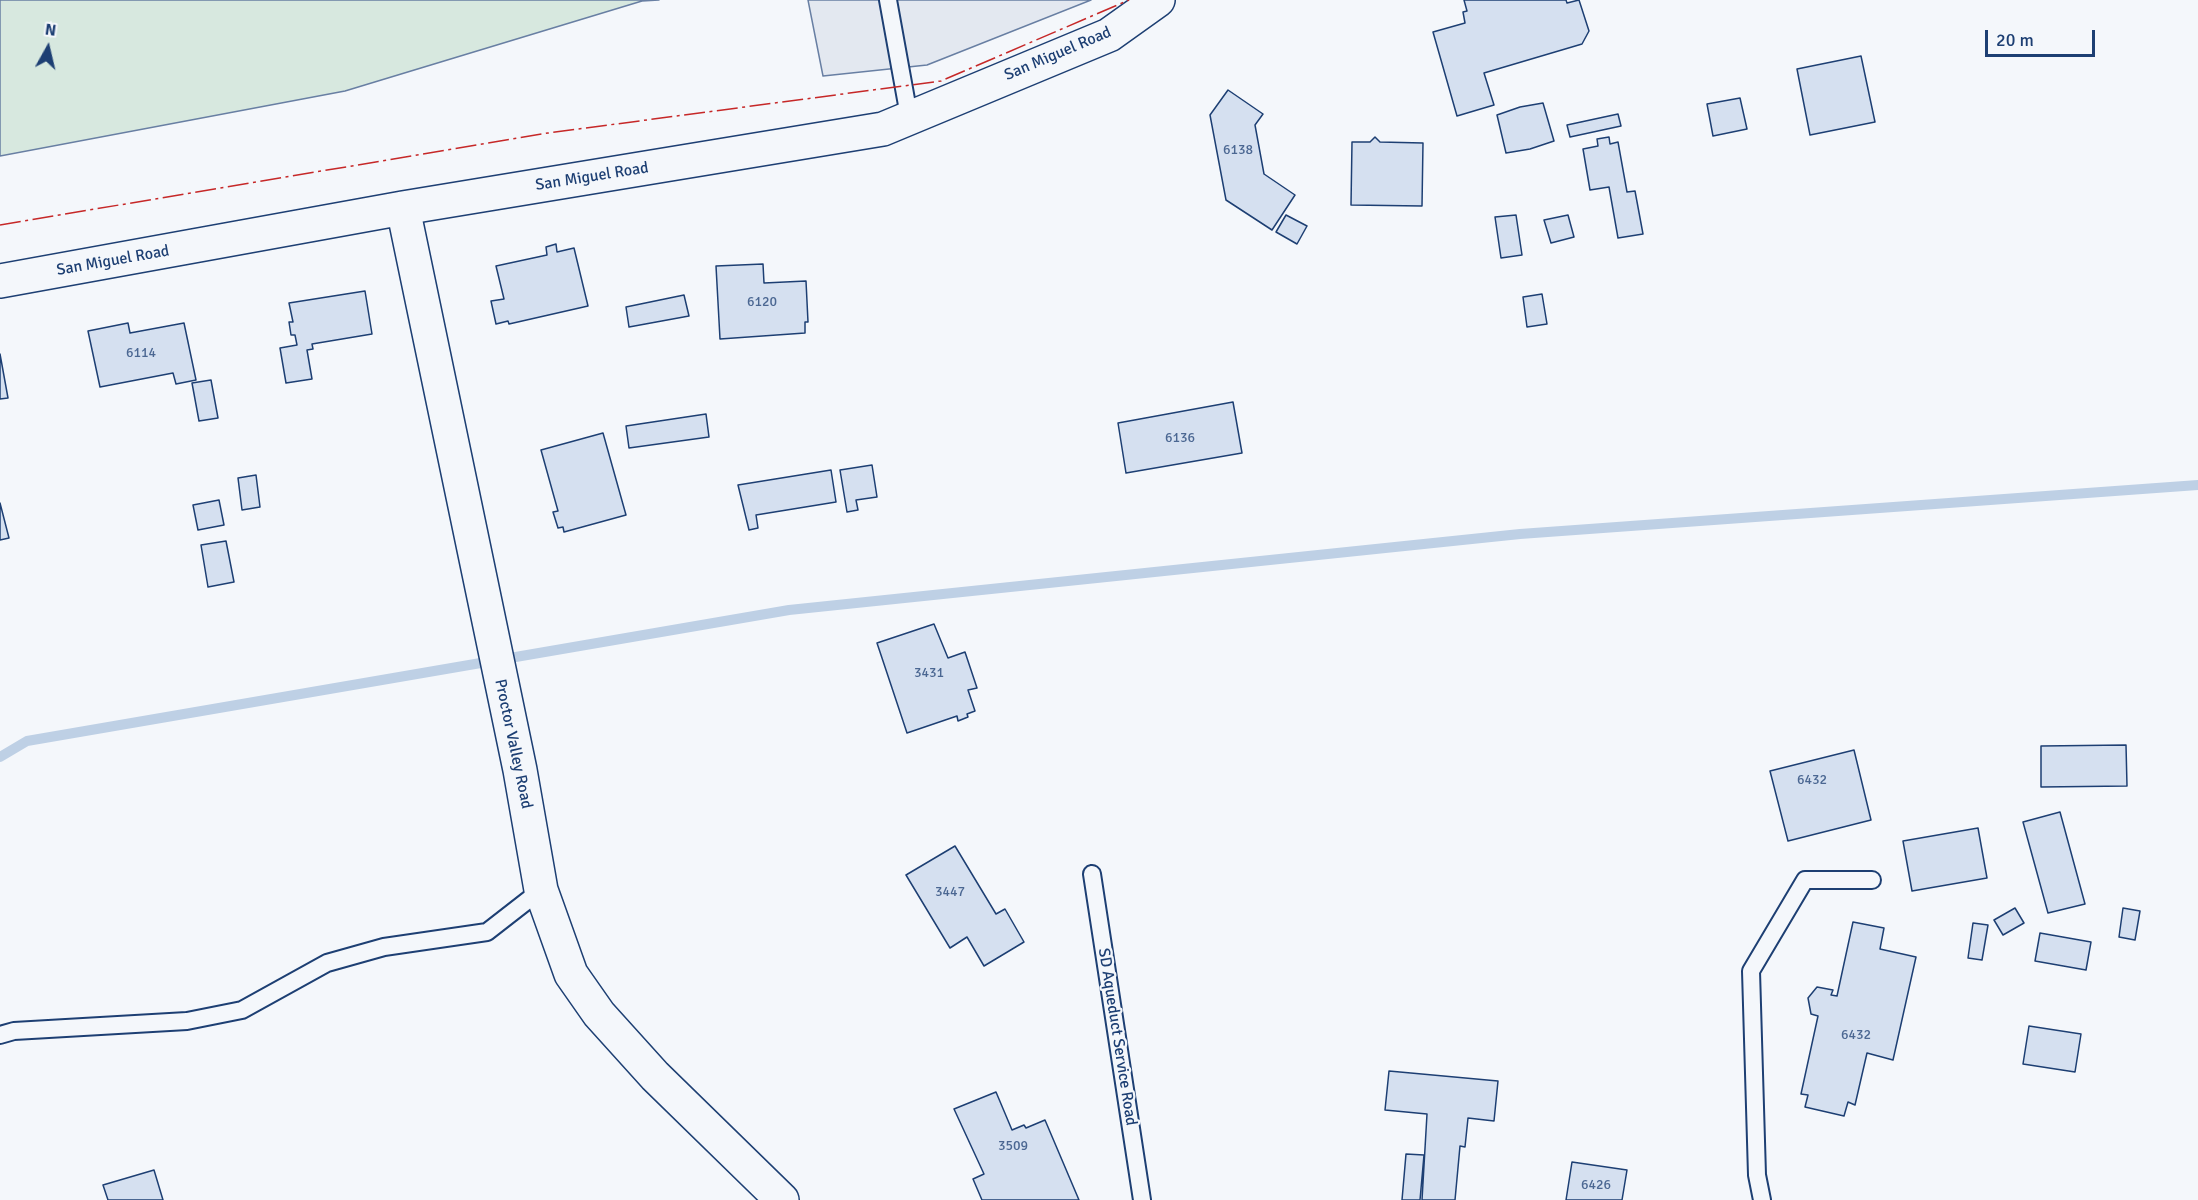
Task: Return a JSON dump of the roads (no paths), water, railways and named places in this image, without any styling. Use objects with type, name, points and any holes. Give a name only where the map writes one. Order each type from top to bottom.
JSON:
[{"type":"street","name":"San Miguel Road","points":[[0,281],[403,208],[883,129],[909,116],[1109,35],[1158,0]]},
{"type":"street","name":"Proctor Valley Road","points":[[403,208],[515,749],[541,890],[572,974],[599,1014],[655,1076],[782,1200]]},
{"type":"lane","points":[[888,0],[909,116]]},
{"type":"lane","name":"SD Aqueduct Service Road","points":[[1092,874],[1142,1200]]},
{"type":"lane","points":[[1762,1200],[1757,1175],[1751,971],[1805,879],[1872,880]]},
{"type":"lane","points":[[0,1035],[14,1031],[187,1021],[242,1010],[327,963],[384,947],[487,932],[541,890]]},
{"type":"waterway","points":[[0,757],[27,741],[789,610],[1520,534],[2198,485]]}]
